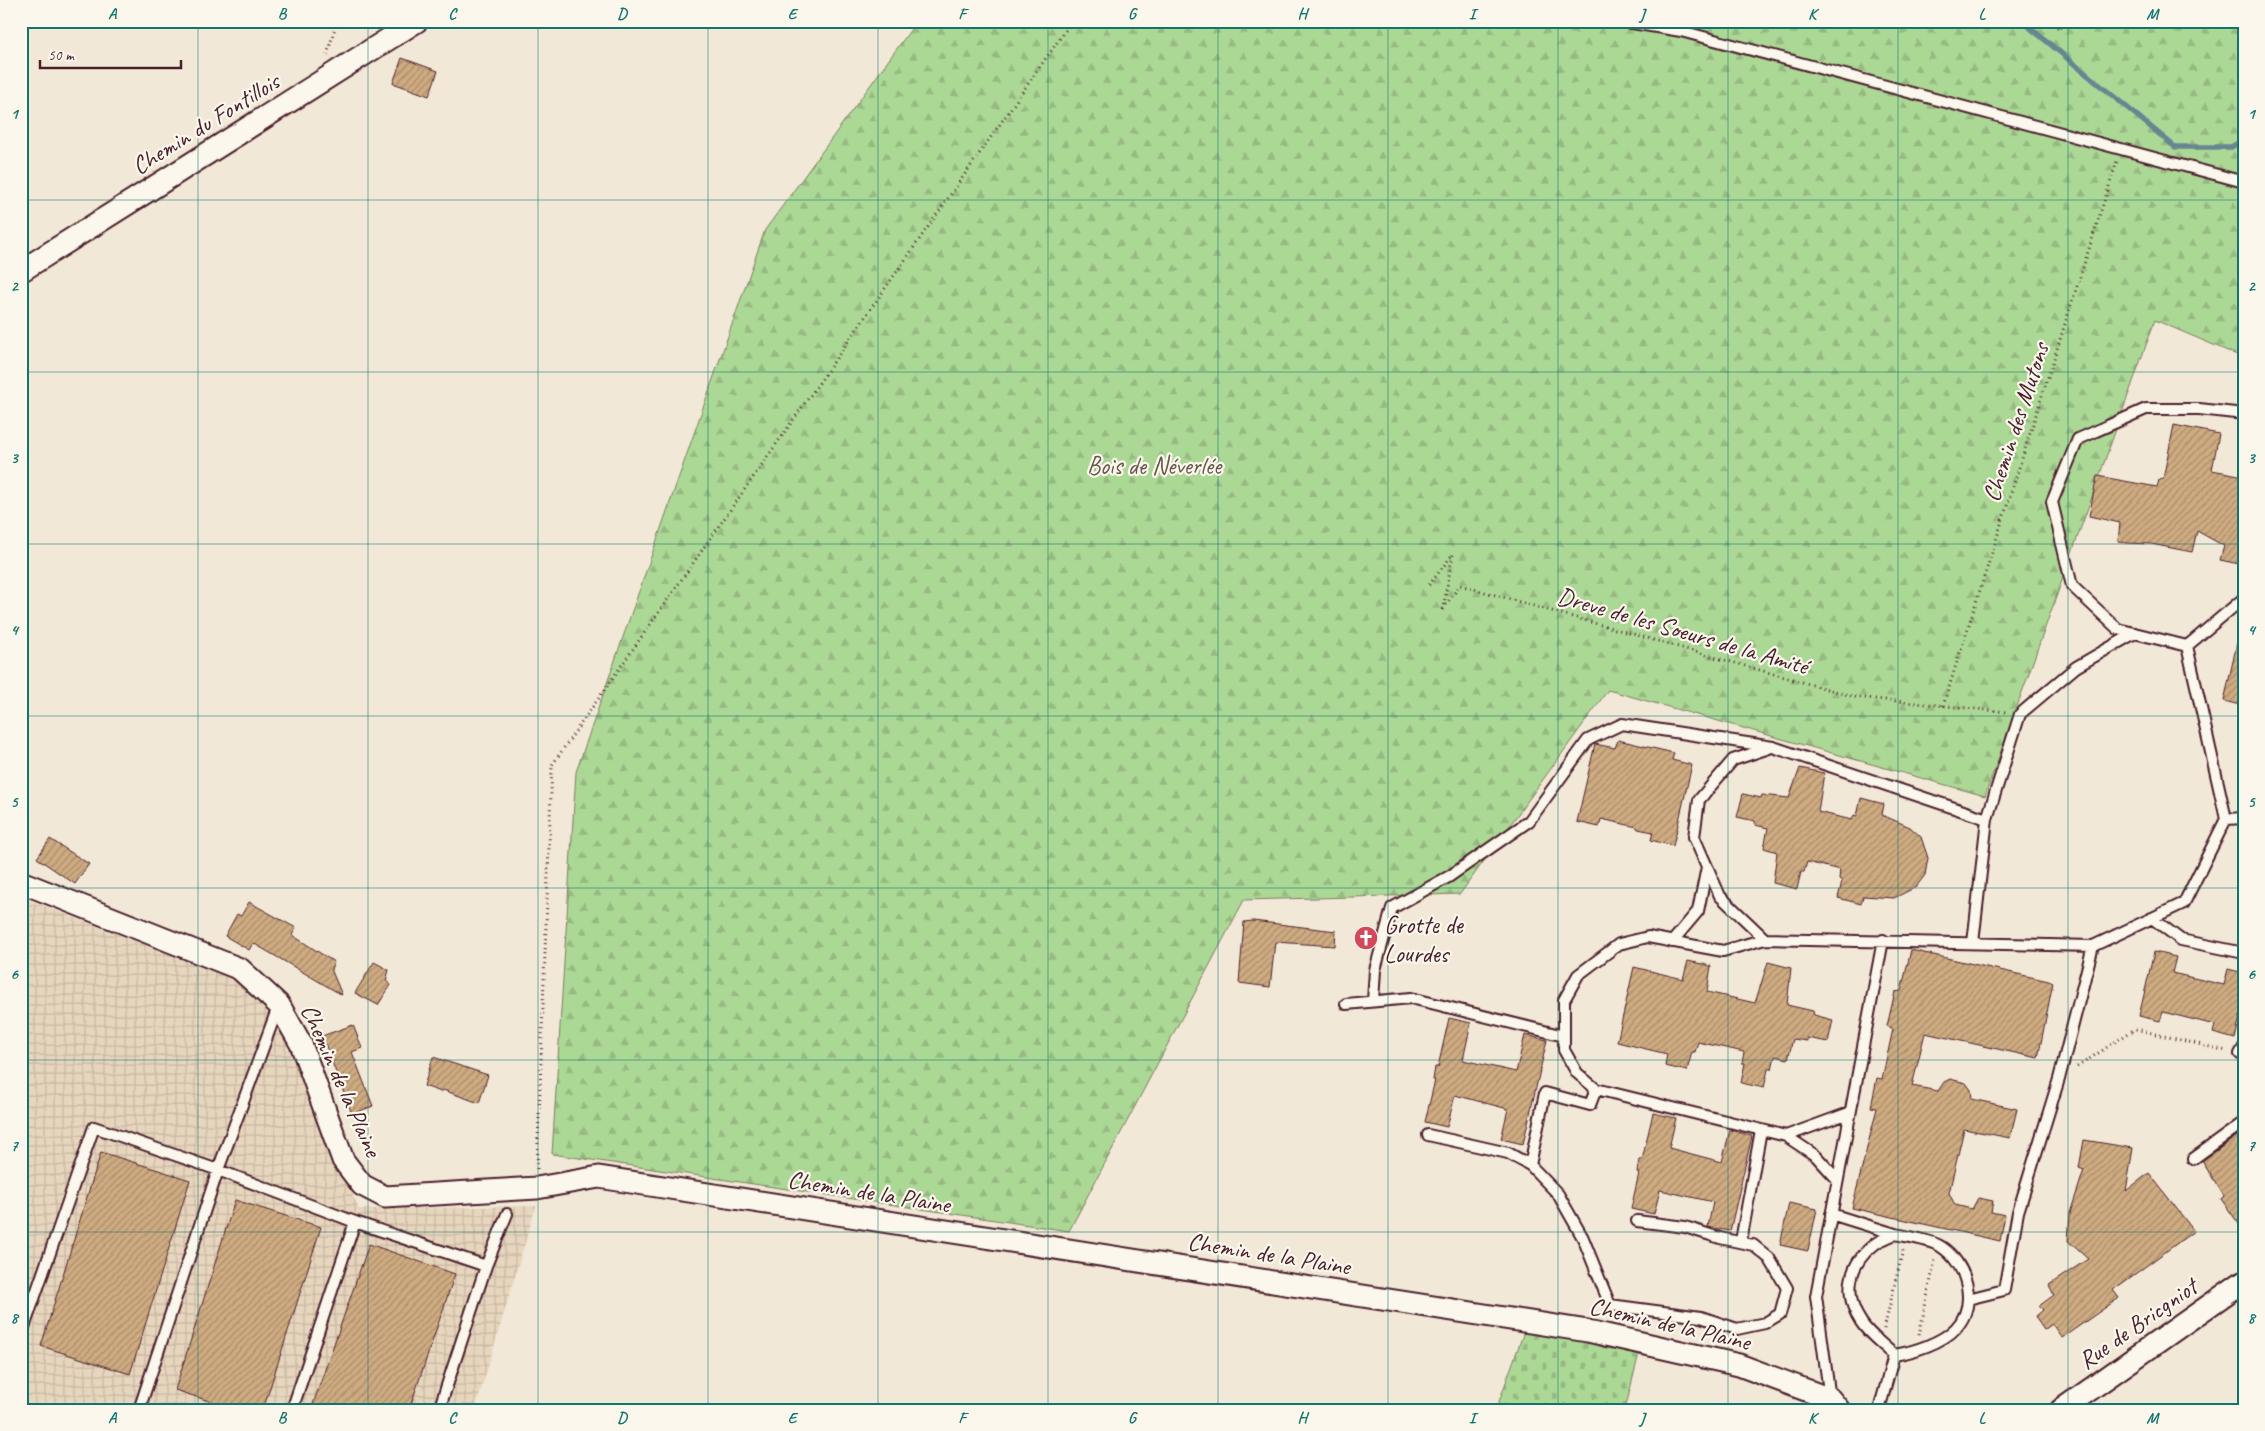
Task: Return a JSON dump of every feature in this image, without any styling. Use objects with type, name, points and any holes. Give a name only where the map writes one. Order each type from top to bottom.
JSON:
[{"type":"street","name":"Chemin du Fontillois","points":[[21,271],[417,21]]},
{"type":"street","name":"Chemin de la Plaine","points":[[21,882],[240,969],[279,1005],[301,1044],[343,1160],[362,1184],[385,1197],[537,1188],[599,1177],[1588,1330],[1739,1365],[1834,1404]]},
{"type":"street","name":"Rue de Bricgniot","points":[[2061,1410],[2244,1281]]},
{"type":"lane","points":[[1620,21],[1681,26],[2244,182]]},
{"type":"lane","points":[[2187,646],[2118,629],[2072,586],[2052,502],[2078,439],[2146,409],[2199,409],[2244,414]]},
{"type":"lane","points":[[2187,646],[2244,598]]},
{"type":"lane","points":[[1973,943],[1987,819],[2020,714],[2076,667],[2135,633]]},
{"type":"lane","points":[[1837,1179],[1816,1156],[1786,1136],[1596,1089],[1577,1073],[1564,1050],[1564,1000],[1578,975],[1619,944],[1648,937],[1723,951],[1764,938],[2093,946],[2184,903],[2226,819],[2187,646]]},
{"type":"lane","points":[[1373,1001],[1375,970],[1392,908],[1450,876],[1529,821],[1588,740],[1622,724],[1773,747],[1987,819]]},
{"type":"lane","points":[[1764,938],[1720,896],[1694,837],[1699,800],[1733,760],[1773,747]]},
{"type":"lane","points":[[2226,819],[2244,818]]},
{"type":"lane","points":[[1672,942],[1698,911],[1707,867]]},
{"type":"lane","points":[[2152,918],[2180,940],[2244,953]]},
{"type":"lane","points":[[1834,1404],[1816,1296],[1883,940]]},
{"type":"lane","points":[[1968,1299],[2004,1290],[2018,1212],[2059,1079],[2093,946]]},
{"type":"lane","points":[[1346,1004],[1411,998],[1564,1036]]},
{"type":"lane","points":[[139,1410],[218,1170],[279,1005]]},
{"type":"lane","points":[[1530,1165],[1544,1093],[1590,1105],[1596,1089]]},
{"type":"lane","points":[[1786,1136],[1849,1113]]},
{"type":"lane","points":[[2193,1159],[2244,1122]]},
{"type":"lane","points":[[21,1336],[94,1127],[218,1170],[355,1222],[486,1266]]},
{"type":"lane","points":[[1741,1241],[1761,1130]]},
{"type":"lane","points":[[1428,1135],[1508,1153],[1530,1165],[1558,1194],[1579,1230],[1610,1305],[1701,1317],[1738,1329],[1773,1320],[1780,1314],[1784,1306],[1787,1288],[1769,1258],[1753,1245],[1720,1238],[1677,1225],[1637,1221]]},
{"type":"lane","points":[[439,1410],[486,1266],[507,1214]]},
{"type":"lane","points":[[1831,1214],[1901,1236],[1939,1245],[1959,1262],[1966,1278],[1968,1299],[1965,1313],[1956,1328],[1929,1346],[1894,1354]]},
{"type":"lane","points":[[292,1410],[355,1222]]},
{"type":"lane","points":[[1894,1354],[1861,1322],[1853,1307],[1850,1276],[1856,1264],[1875,1244],[1901,1236]]},
{"type":"lane","points":[[1879,1410],[1894,1354]]},
{"type":"path","points":[[21,30],[37,21]]},
{"type":"path","points":[[537,1188],[552,765],[1072,21]]},
{"type":"path","points":[[2049,21],[2060,29],[2063,21]]},
{"type":"path","name":"Chemin des Mutons","points":[[1943,706],[2120,149]]},
{"type":"path","name":"Dreve de les Soeurs de la Amité","points":[[1429,585],[1453,554],[1443,609],[1460,585],[1855,697],[2020,714]]},
{"type":"path","points":[[2059,1079],[2135,1029],[2242,1050]]},
{"type":"path","points":[[1881,1342],[1901,1236]]},
{"type":"path","points":[[1915,1350],[1939,1245]]},
{"type":"shaded area","points":[[21,897],[263,991],[359,1209],[536,1206],[475,1410],[21,1410]]},
{"type":"green space","name":"Bois de Néverlée","points":[[917,21],[2244,21],[2244,358],[2155,320],[1985,796],[1608,690],[1460,894],[1244,900],[1069,1231],[552,1154],[576,772],[765,230]]},
{"type":"green space","points":[[1526,1326],[1640,1349],[1625,1410],[1496,1410]]},
{"type":"building","points":[[402,58],[438,71],[429,96],[393,83]]},
{"type":"building","points":[[2174,425],[2219,434],[2212,470],[2244,476],[2244,565],[2220,560],[2224,546],[2197,531],[2192,552],[2151,544],[2126,543],[2118,541],[2120,523],[2089,516],[2097,476],[2157,487],[2159,480],[2163,479]]},
{"type":"building","points":[[2237,643],[2244,643],[2244,706],[2224,701]]},
{"type":"building","points":[[1618,740],[1674,753],[1672,760],[1692,765],[1673,846],[1651,840],[1653,832],[1638,829],[1637,827],[1601,819],[1599,827],[1577,822],[1595,744],[1615,748]]},
{"type":"building","points":[[1800,768],[1824,773],[1818,812],[1852,820],[1854,815],[1857,816],[1861,798],[1884,804],[1882,815],[1910,827],[1921,837],[1928,858],[1925,875],[1916,887],[1894,898],[1863,896],[1861,904],[1838,898],[1842,881],[1839,879],[1840,870],[1807,862],[1804,872],[1801,872],[1797,889],[1773,883],[1777,852],[1764,848],[1768,828],[1755,825],[1755,821],[1737,817],[1743,794],[1761,798],[1762,795],[1789,798]]},
{"type":"building","points":[[50,839],[89,864],[75,884],[37,858]]},
{"type":"building","points":[[249,902],[296,928],[292,935],[334,962],[331,969],[342,995],[253,943],[249,950],[225,936],[237,914],[241,916]]},
{"type":"building","points":[[1253,921],[1336,931],[1335,946],[1275,942],[1270,987],[1239,983],[1244,922]]},
{"type":"building","points":[[1911,950],[2053,982],[2038,1058],[1925,1033],[1912,1086],[1938,1091],[1944,1082],[1950,1079],[1966,1083],[1971,1090],[1972,1099],[2017,1109],[2010,1138],[1964,1129],[1949,1193],[1955,1205],[1972,1209],[1978,1198],[1993,1201],[1991,1212],[2005,1215],[2000,1241],[1852,1208],[1877,1108],[1871,1107],[1877,1078],[1882,1079],[1893,1029],[1887,1026],[1895,992],[1901,991]]},
{"type":"building","points":[[2154,952],[2176,957],[2172,973],[2224,985],[2228,969],[2244,973],[2244,999],[2235,1039],[2213,1033],[2215,1025],[2163,1012],[2160,1021],[2139,1016]]},
{"type":"building","points":[[1688,961],[1711,966],[1707,992],[1755,1003],[1768,962],[1791,968],[1787,1005],[1813,1011],[1814,1015],[1833,1020],[1828,1042],[1807,1038],[1807,1041],[1793,1039],[1788,1059],[1775,1056],[1772,1069],[1768,1069],[1764,1088],[1741,1083],[1745,1063],[1742,1063],[1744,1052],[1698,1042],[1695,1052],[1692,1052],[1687,1071],[1665,1066],[1667,1054],[1617,1042],[1634,967],[1683,979]]},
{"type":"building","points":[[374,962],[389,970],[386,981],[391,985],[378,1005],[355,993]]},
{"type":"building","points":[[1449,1018],[1471,1023],[1463,1060],[1516,1072],[1525,1035],[1547,1040],[1523,1144],[1501,1139],[1508,1109],[1455,1095],[1447,1127],[1425,1122],[1435,1080],[1433,1080],[1435,1067],[1438,1067]]},
{"type":"building","points":[[353,1025],[362,1048],[352,1052],[373,1106],[352,1114],[322,1036]]},
{"type":"building","points":[[433,1057],[488,1075],[479,1103],[443,1090],[441,1092],[424,1086]]},
{"type":"building","points":[[1653,1113],[1676,1118],[1669,1148],[1722,1162],[1730,1130],[1752,1136],[1730,1231],[1708,1227],[1713,1202],[1660,1190],[1654,1214],[1631,1209],[1639,1173],[1637,1172],[1639,1160],[1642,1160]]},
{"type":"building","points":[[2244,1131],[2244,1231],[2221,1199],[2224,1196],[2202,1161]]},
{"type":"building","points":[[2084,1140],[2133,1148],[2126,1191],[2149,1173],[2194,1231],[2113,1290],[2119,1298],[2062,1338],[2052,1324],[2044,1330],[2035,1317],[2043,1310],[2039,1306],[2054,1295],[2049,1285],[2088,1259],[2068,1241],[2070,1213],[2084,1170],[2079,1168]]},
{"type":"building","points":[[101,1152],[190,1180],[130,1374],[41,1346]]},
{"type":"building","points":[[235,1200],[321,1227],[263,1410],[237,1410],[175,1390]]},
{"type":"building","points":[[1789,1203],[1817,1209],[1808,1251],[1780,1245]]},
{"type":"building","points":[[369,1244],[455,1274],[409,1410],[311,1410]]},
{"type":"waterway","points":[[2022,21],[2175,147],[2231,147],[2244,140]]},
{"type":"place","name":"Grotte de Lourdes","points":[[1366,938]]}]
